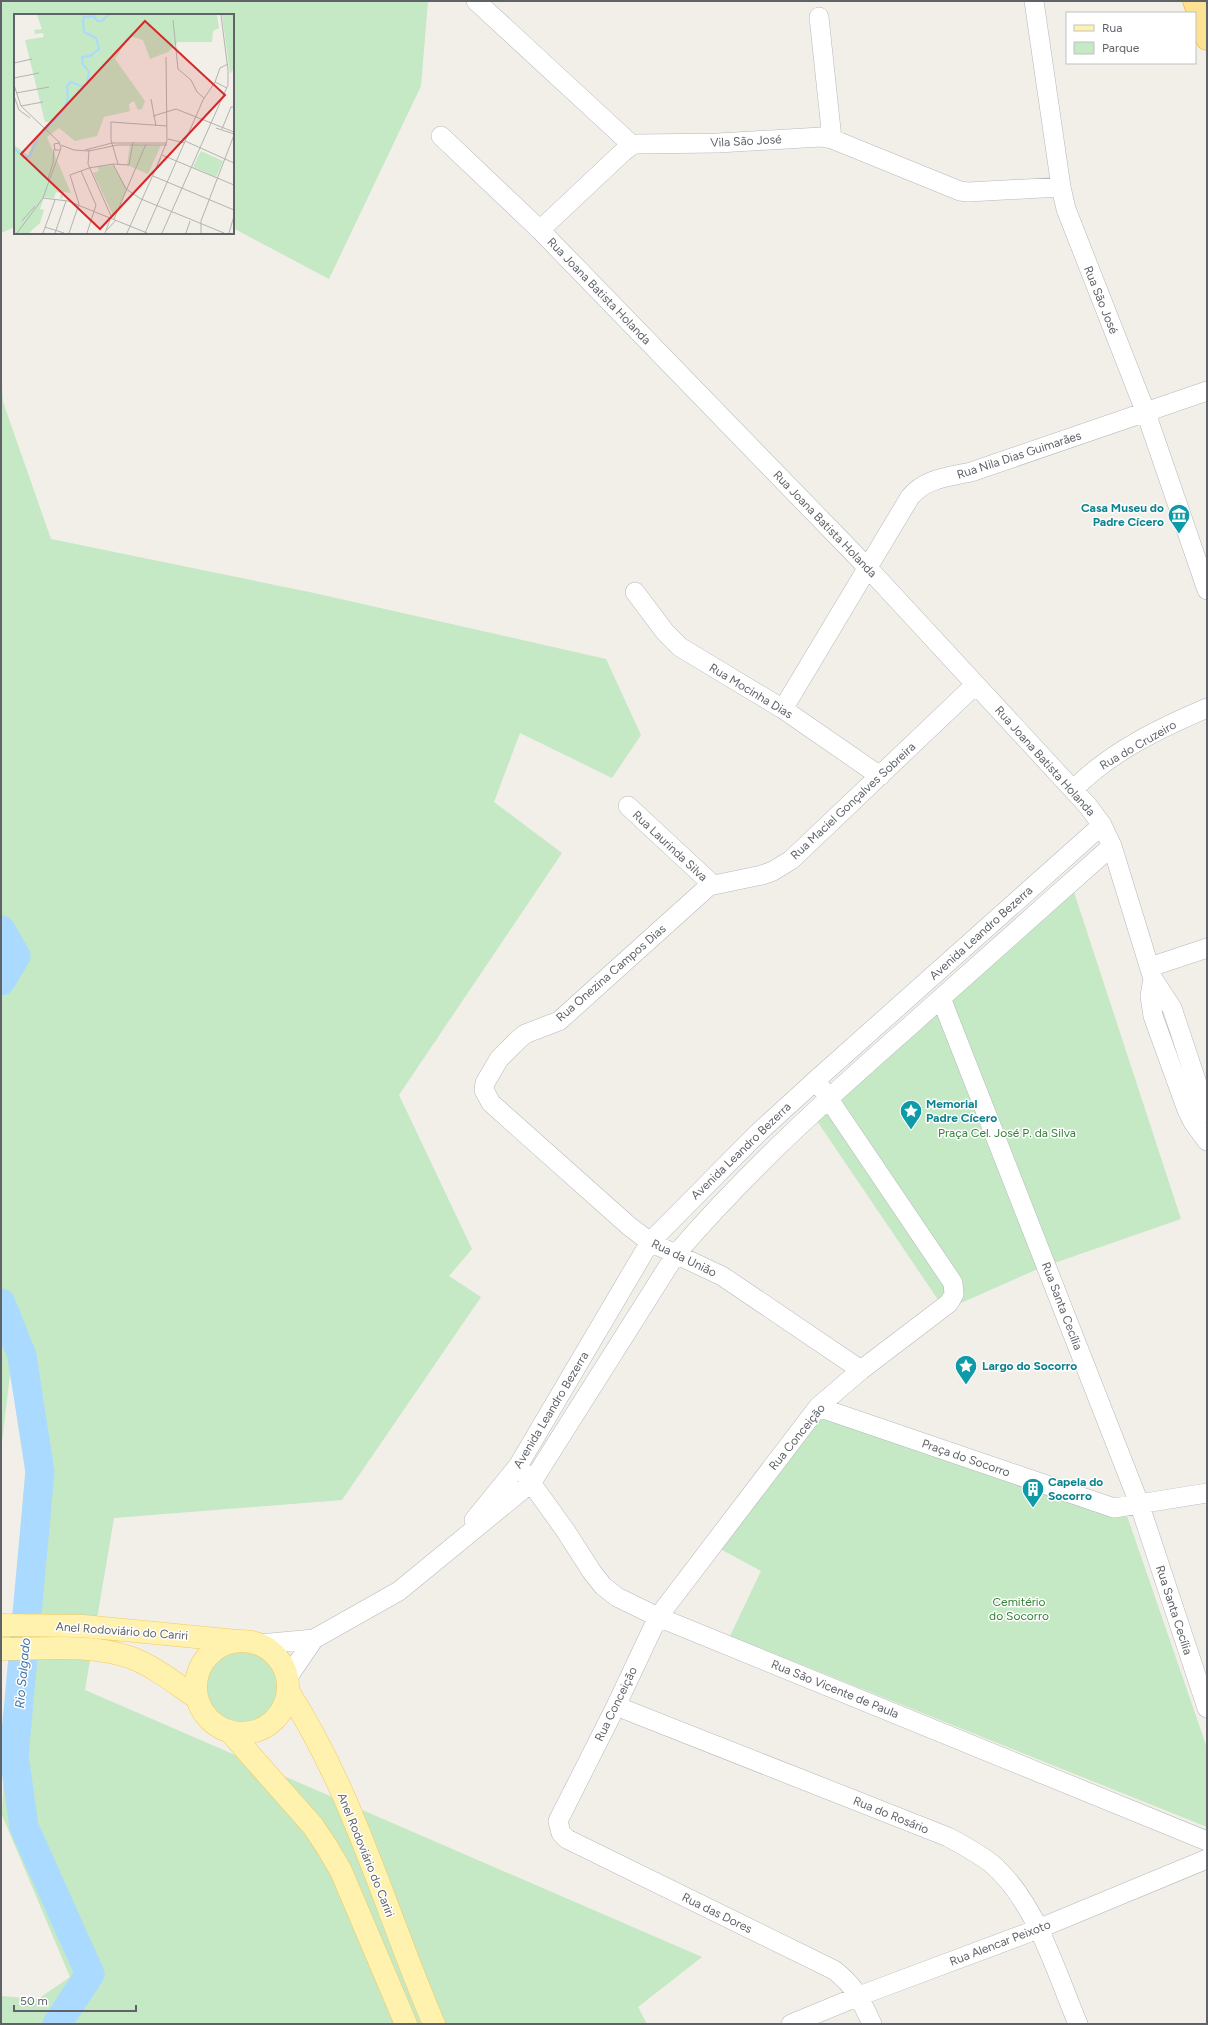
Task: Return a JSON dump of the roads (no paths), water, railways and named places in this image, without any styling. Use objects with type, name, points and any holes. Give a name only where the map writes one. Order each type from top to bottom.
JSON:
[{"type":"highway","points":[[1194,1],[1207,39]]},
{"type":"main road","name":"Anel Rodoviário do Cariri","points":[[1,1625],[83,1626],[251,1643]]},
{"type":"main road","points":[[230,1732],[243,1734],[255,1732],[276,1719],[287,1701],[288,1684],[282,1663],[272,1652],[251,1643],[230,1643],[218,1648],[208,1656],[201,1665],[197,1676],[197,1698],[202,1710],[210,1721],[230,1732],[308,1820],[327,1847],[341,1871],[406,2024]]},
{"type":"main road","name":"Anel Rodoviário do Cariri","points":[[1,1650],[85,1649],[103,1651],[132,1658],[163,1675],[197,1698]]},
{"type":"main road","name":"Anel Rodoviário do Cariri","points":[[288,1684],[316,1736],[348,1808],[434,2024]]},
{"type":"street","points":[[476,1],[632,145]]},
{"type":"street","name":"Rua São José","points":[[1034,1],[1061,187],[1066,209],[1078,244],[1146,413],[1207,590]]},
{"type":"street","points":[[819,17],[832,139]]},
{"type":"street","name":"Rua Joana Batista Holanda","points":[[441,136],[540,230],[868,568],[1074,790],[1102,825]]},
{"type":"street","name":"Vila São José","points":[[632,145],[718,143],[814,137],[832,139],[960,191],[968,192],[1061,187]]},
{"type":"street","name":"Rua Joana Batista Holanda","points":[[540,230],[632,145]]},
{"type":"street","name":"Rua Nila Dias Guimarães","points":[[783,709],[910,497],[924,484],[932,480],[971,472],[1207,391]]},
{"type":"street","name":"Rua Mocinha Dias","points":[[635,592],[665,632],[680,647],[783,709],[880,776]]},
{"type":"street","name":"Rua Maciel Gonçalves Sobreira","points":[[712,885],[762,875],[782,866],[880,776],[975,685]]},
{"type":"street","name":"Rua do Cruzeiro","points":[[1074,790],[1094,771],[1127,748],[1183,718],[1207,708]]},
{"type":"street","name":"Rua Laurinda Silva","points":[[628,806],[712,885]]},
{"type":"street","points":[[1102,825],[1112,846],[1152,973],[1172,1008],[1207,1113]]},
{"type":"street","name":"Avenida Leandro Bezerra","points":[[441,1559],[518,1466],[650,1242],[748,1143],[816,1080],[1102,825]]},
{"type":"street","name":"Avenida Leandro Bezerra","points":[[314,1639],[399,1591],[441,1559],[532,1482],[676,1254],[706,1220],[774,1149],[829,1098],[1112,846]]},
{"type":"street","name":"Rua Onezina Campos Dias","points":[[490,1072],[525,1034],[559,1021],[705,889],[712,885]]},
{"type":"street","points":[[1152,973],[1207,948]]},
{"type":"street","points":[[1152,973],[1150,996],[1153,1016],[1193,1122],[1207,1141]]},
{"type":"street","name":"Rua Santa Cecília","points":[[941,998],[1138,1503],[1207,1708]]},
{"type":"street","name":"Rua da União","points":[[490,1072],[485,1083],[484,1090],[491,1103],[629,1226],[650,1242],[722,1276],[861,1370]]},
{"type":"street","name":"Rua Conceição","points":[[561,1813],[616,1706],[658,1617],[818,1407],[861,1370],[949,1303],[954,1294],[954,1288],[950,1278],[816,1080]]},
{"type":"street","name":"Praça do Socorro","points":[[818,1407],[1114,1508],[1207,1493]]},
{"type":"street","name":"Rua São Vicente de Paula","points":[[518,1466],[532,1482],[592,1572],[604,1586],[617,1596],[658,1617],[1207,1841]]},
{"type":"street","points":[[251,1643],[314,1639]]},
{"type":"street","points":[[288,1684],[314,1639]]},
{"type":"street","name":"Rua do Rosário","points":[[616,1706],[948,1837],[974,1851],[992,1865],[1012,1886],[1026,1906],[1038,1929],[1078,2024]]},
{"type":"street","name":"Rua das Dores","points":[[561,1813],[558,1821],[559,1828],[567,1839],[834,1970],[852,1985],[859,1996],[872,2024]]},
{"type":"street","name":"Rua Alencar Peixoto","points":[[791,2024],[859,1996],[1038,1929],[1207,1858]]},
{"type":"waterway","name":"Rio Salgado","points":[[1,930],[16,956],[1,981]]},
{"type":"waterway","name":"Rio Salgado","points":[[1,1303],[22,1356],[40,1472],[14,1755],[24,1827],[90,1974],[57,2024]]},
{"type":"place","name":"Casa Museu do Padre Cícero","points":[[1179,534]]},
{"type":"place","name":"Memorial Padre Cícero","points":[[911,1130]]},
{"type":"place","name":"Largo do Socorro","points":[[966,1386]]},
{"type":"place","name":"Capela do Socorro","points":[[1033,1508]]},
{"type":"park label","name":"Praça Cel. José P. da Silva","points":[[1007,1133]]},
{"type":"park label","name":"Cemitério do Socorro","points":[[1019,1609]]}]
